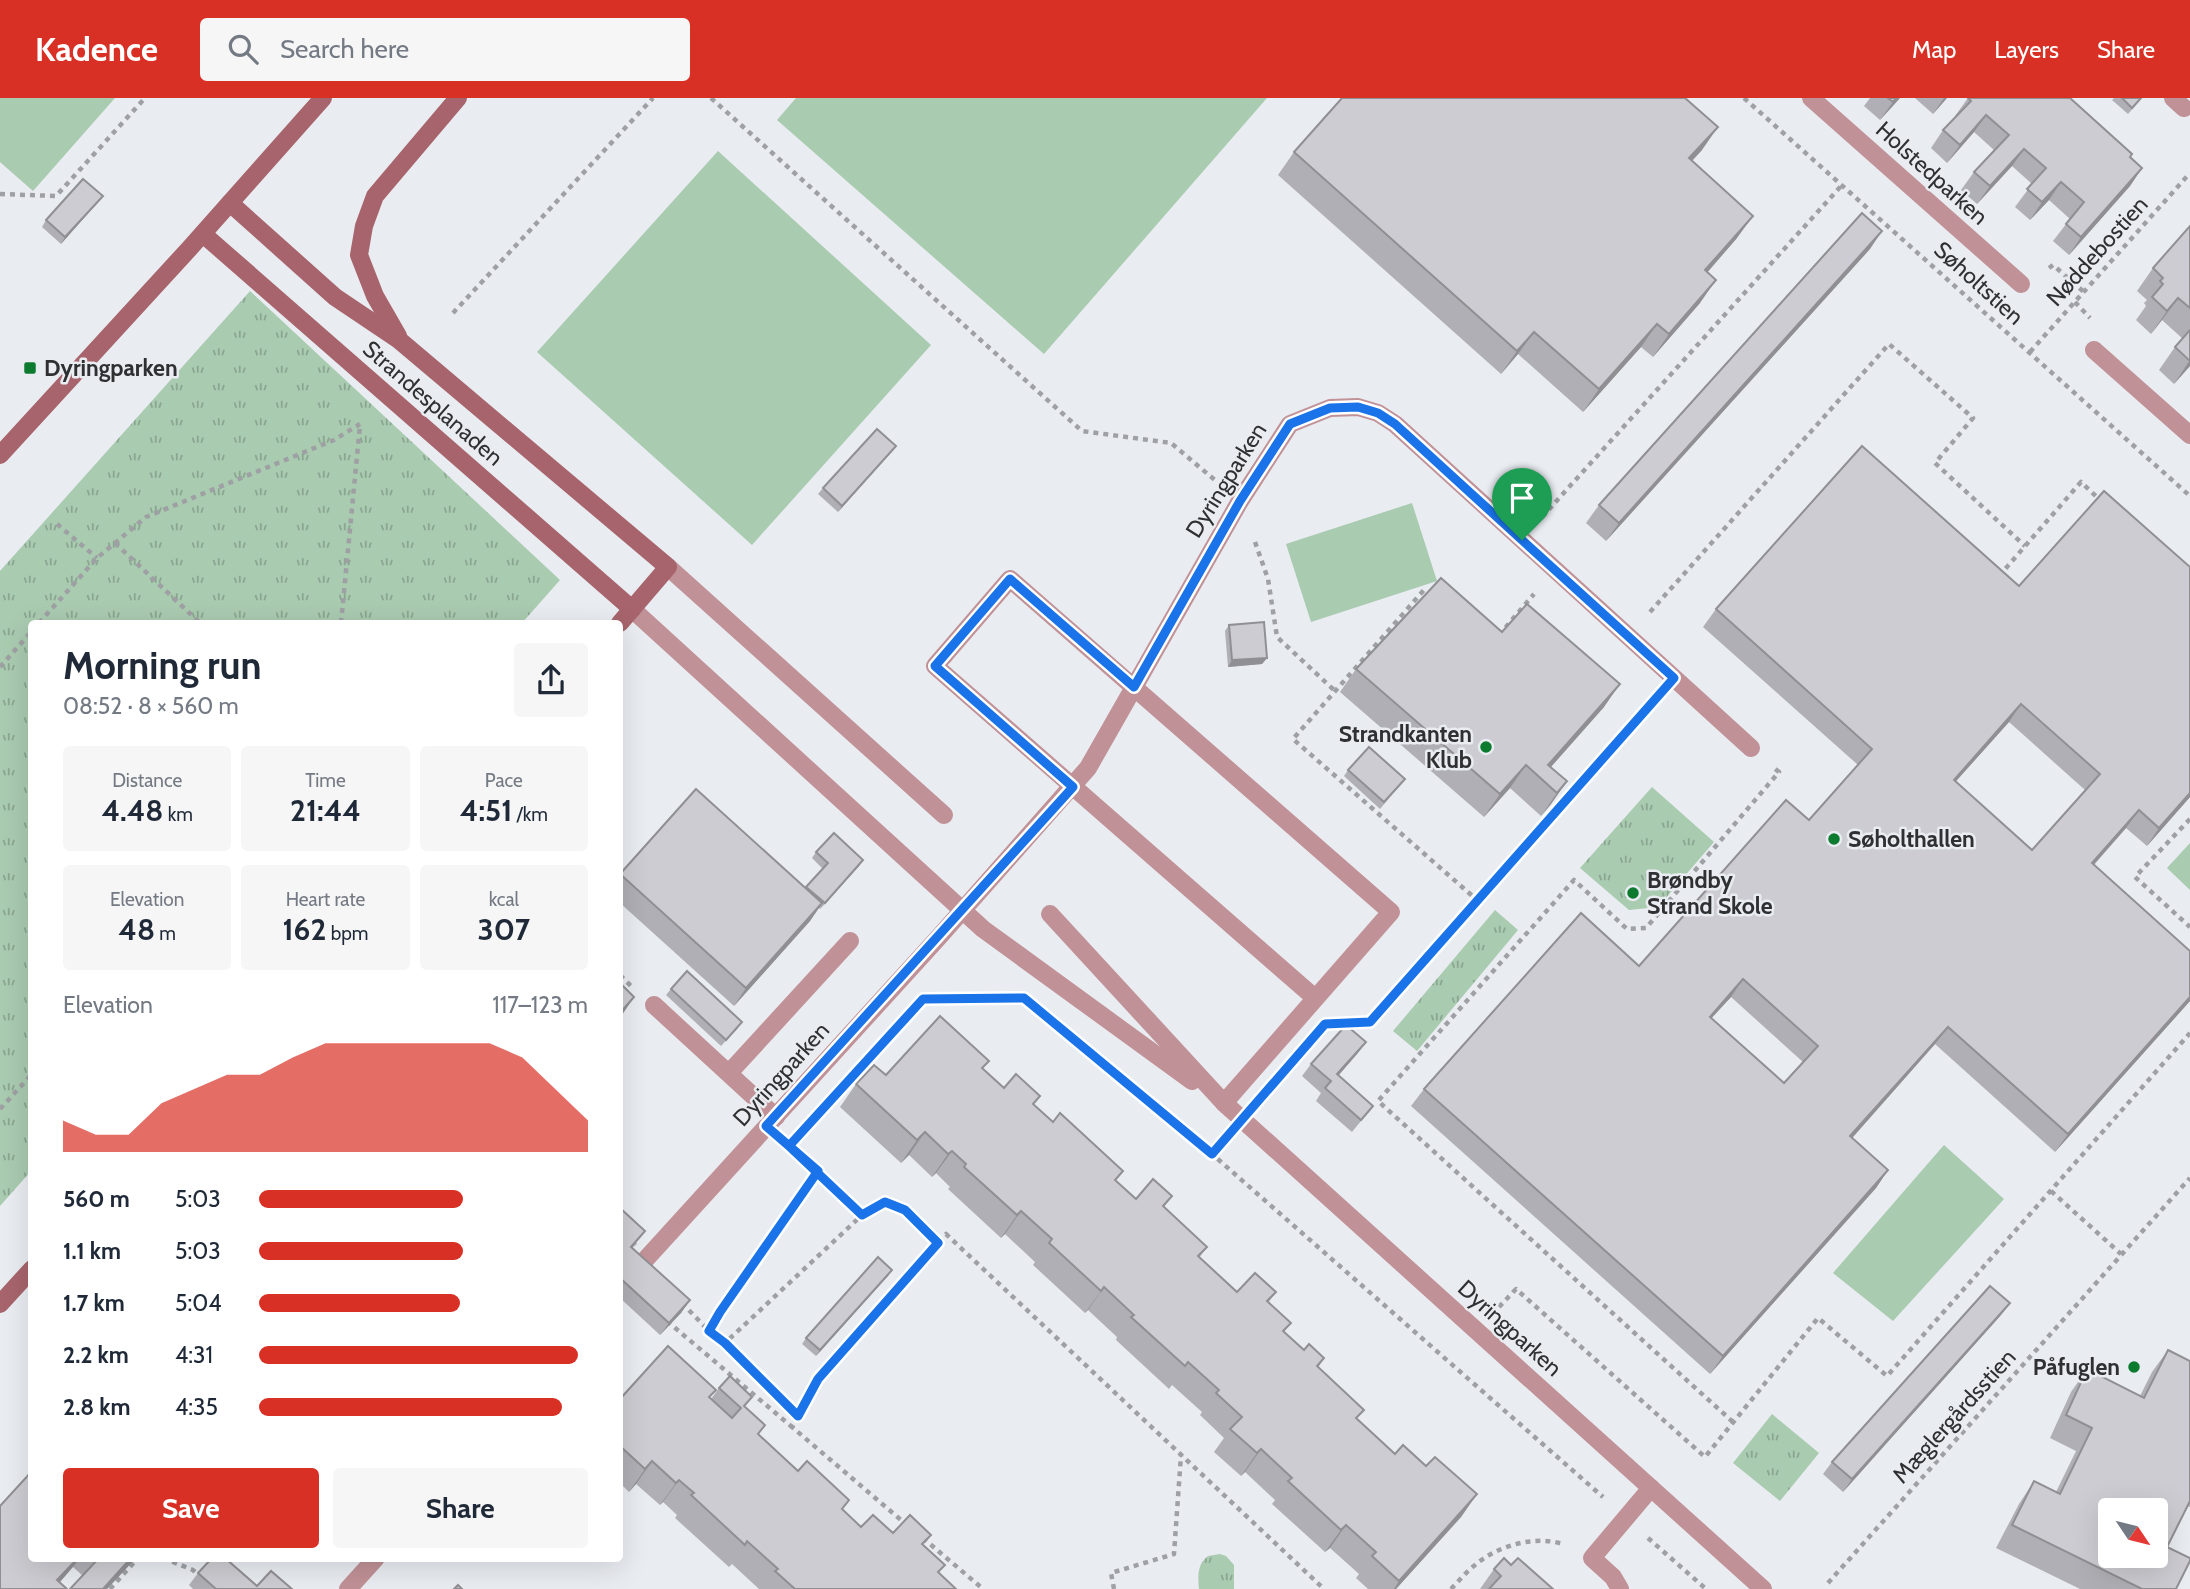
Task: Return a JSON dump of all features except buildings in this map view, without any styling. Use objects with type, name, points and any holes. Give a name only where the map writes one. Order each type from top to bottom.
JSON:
[{"type":"street","points":[[0,455],[203,234],[323,98]]},
{"type":"street","name":"Strandesplanaden","points":[[399,340],[375,296],[359,255],[364,226],[375,196],[457,98]]},
{"type":"street","name":"Holstedparken","points":[[1811,98],[2021,284]]},
{"type":"street","name":"Strandesplanaden","points":[[230,204],[335,297],[399,340],[668,567]]},
{"type":"street","name":"Strandesplanaden","points":[[203,234],[632,609]]},
{"type":"street","points":[[2094,350],[2190,435]]},
{"type":"street","name":"Dyringparken","points":[[635,1271],[964,909],[1088,768],[1240,501],[1290,424],[1330,408],[1358,407],[1378,413],[1395,424],[1751,748]]},
{"type":"street","points":[[623,620],[668,567],[944,815]]},
{"type":"street","points":[[1224,1103],[1391,912],[1010,579],[935,666],[1315,998]]},
{"type":"street","name":"Dyringparken","points":[[632,609],[983,929],[1224,1103]]},
{"type":"street","name":"Dyringparken","points":[[1049,914],[1241,1120],[1763,1589]]},
{"type":"street","points":[[729,1073],[850,941]]},
{"type":"street","points":[[654,1005],[729,1073],[771,1121]]},
{"type":"street","points":[[0,1304],[28,1273]]},
{"type":"street","points":[[1620,1589],[1613,1577],[1592,1558],[1651,1488]]},
{"type":"street","points":[[348,1589],[372,1562]]},
{"type":"path","points":[[0,194],[56,196],[145,98]]},
{"type":"path","points":[[453,313],[653,98]]},
{"type":"path","points":[[711,98],[1082,431],[1171,443],[1240,501],[1268,579],[1277,637],[1334,690]]},
{"type":"path","name":"Søholtstien","points":[[1744,98],[2190,496]]},
{"type":"path","name":"Nøddebostien","points":[[2030,352],[2190,173]]},
{"type":"path","points":[[1522,540],[1842,185]]},
{"type":"path","points":[[1628,636],[1889,344],[1973,418],[1935,463],[2025,546]]},
{"type":"path","points":[[42,620],[97,558],[146,517],[334,440],[360,424],[341,620]]},
{"type":"path","points":[[1994,581],[2081,482],[2111,509]]},
{"type":"path","points":[[57,524],[97,558]]},
{"type":"path","points":[[115,543],[197,620]]},
{"type":"path","points":[[1497,638],[1555,570]]},
{"type":"path","points":[[1433,598],[1423,590],[1293,739],[1477,900]]},
{"type":"path","points":[[0,667],[28,636]]},
{"type":"path","points":[[1325,1024],[1370,1022],[1674,678]]},
{"type":"path","points":[[1733,1422],[1378,1101],[1574,880],[1627,929],[1646,928],[1779,772]]},
{"type":"path","points":[[2190,819],[2135,877],[2190,927]]},
{"type":"path","points":[[923,999],[1024,998]]},
{"type":"path","points":[[1055,1024],[1212,1154],[1706,1589]]},
{"type":"path","points":[[1477,1331],[1516,1289],[1705,1457],[1818,1318],[1887,1376],[2190,1033]]},
{"type":"path","points":[[0,1109],[28,1078]]},
{"type":"path","points":[[1212,1154],[1241,1120]]},
{"type":"path","points":[[771,1121],[789,1146],[862,1215]]},
{"type":"path","points":[[789,1146],[798,1136]]},
{"type":"path","points":[[709,1331],[818,1171]]},
{"type":"path","name":"Mæglergårdsstien","points":[[1828,1583],[2190,1178]]},
{"type":"path","points":[[2051,1191],[2122,1254]]},
{"type":"path","points":[[725,1343],[862,1215],[885,1202],[905,1210],[938,1243]]},
{"type":"path","points":[[792,1427],[818,1379],[946,1234],[1324,1589]]},
{"type":"path","points":[[685,1306],[798,1416]]},
{"type":"path","points":[[671,1324],[909,1526]]},
{"type":"path","points":[[1114,1589],[1111,1573],[1174,1555],[1181,1454]]},
{"type":"path","points":[[919,1535],[983,1589]]},
{"type":"path","points":[[1451,1589],[1476,1564],[1500,1549],[1530,1542],[1553,1541],[1574,1547],[1592,1558]]},
{"type":"path","points":[[110,1589],[134,1562]]},
{"type":"path","points":[[173,1562],[193,1570],[206,1583]]},
{"type":"green space","points":[[0,98],[115,98],[33,191],[0,162]]},
{"type":"green space","points":[[796,98],[1267,98],[1044,354],[777,120]]},
{"type":"green space","points":[[718,151],[931,345],[752,545],[537,352]]},
{"type":"green space","points":[[250,291],[560,580],[525,620],[28,620],[28,1174],[0,1206],[0,571]]},
{"type":"green space","points":[[1412,503],[1437,581],[1311,622],[1286,544]]},
{"type":"green space","points":[[1652,787],[1714,842],[1658,907],[1629,910],[1580,868]]},
{"type":"green space","points":[[2190,843],[2190,890],[2167,868]]},
{"type":"green space","points":[[1495,910],[1518,930],[1417,1051],[1393,1031]]},
{"type":"green space","points":[[1944,1145],[2004,1199],[1893,1321],[1833,1273]]},
{"type":"green space","points":[[1772,1414],[1819,1453],[1780,1501],[1733,1463]]},
{"type":"green space","points":[[1208,1556],[1226,1556],[1234,1565],[1234,1589],[1199,1589],[1202,1563]]},
{"type":"place","name":"Dyringparken","points":[[30,368]]},
{"type":"place","name":"Strandkanten Klub","points":[[1486,747]]},
{"type":"place","name":"Søholthallen","points":[[1834,839]]},
{"type":"place","name":"Brøndby Strand Skole","points":[[1633,893]]},
{"type":"place","name":"Påfuglen","points":[[2134,1367]]},
{"type":"route","points":[[1522,540],[1395,424],[1378,413],[1358,407],[1330,408],[1290,424],[1240,501],[1134,687],[1010,579],[935,666],[1073,787],[766,1126],[818,1171],[709,1331],[725,1343],[798,1416],[818,1379],[938,1243],[905,1210],[885,1202],[862,1215],[818,1171],[789,1146],[923,999],[1024,998],[1212,1154],[1325,1024],[1370,1022],[1674,678],[1522,540]]}]
